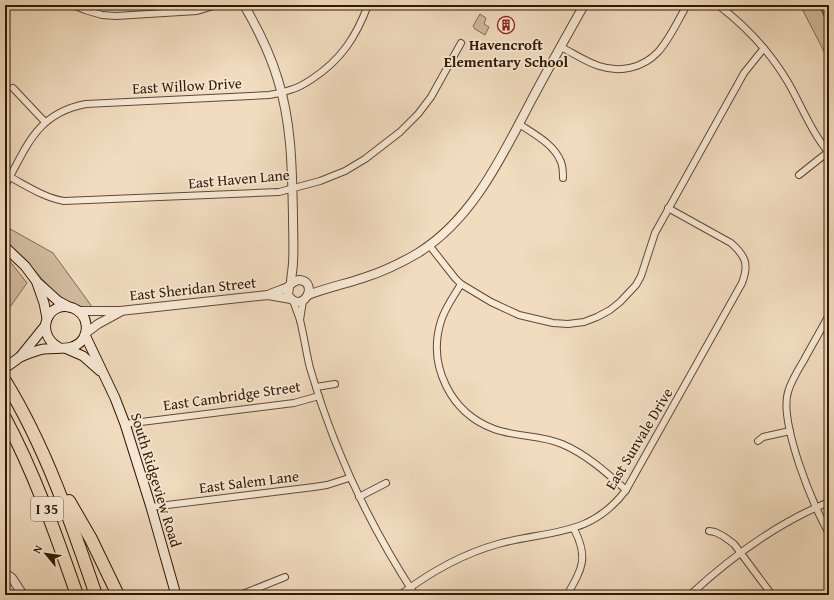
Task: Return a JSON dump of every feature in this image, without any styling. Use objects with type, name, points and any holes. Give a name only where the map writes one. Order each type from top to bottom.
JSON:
[{"type":"highway","name":"I 35","points":[[5,381],[25,417],[50,469],[96,595]]},
{"type":"highway","name":"I 35","points":[[7,422],[42,496],[77,595]]},
{"type":"highway","points":[[50,469],[91,539],[118,595]]},
{"type":"main road","points":[[5,247],[25,266],[37,282],[58,301],[78,311],[85,320],[86,334],[75,346],[67,349],[58,347],[52,344],[47,338],[44,303],[37,282]]},
{"type":"main road","points":[[20,357],[56,309],[69,307]]},
{"type":"main road","name":"South Ridgeview Road","points":[[86,334],[125,424],[176,595]]},
{"type":"main road","points":[[5,368],[20,357],[41,349],[58,347]]},
{"type":"main road","name":"South Ridgeview Road","points":[[67,349],[83,356],[104,375]]},
{"type":"street","points":[[73,5],[102,15],[116,16],[190,12],[217,5]]},
{"type":"street","points":[[244,5],[264,42],[279,81],[288,122],[291,151],[293,263],[288,295],[292,300],[300,320],[316,387],[349,478],[382,542],[415,595]]},
{"type":"street","name":"East Willow Drive","points":[[5,186],[34,134],[53,115],[75,106],[86,104],[269,95],[302,85],[321,73],[345,50],[354,36],[368,5]]},
{"type":"street","points":[[292,300],[300,302],[326,288],[365,278],[385,270],[429,246],[457,220],[480,191],[519,124],[584,5]]},
{"type":"street","points":[[561,47],[590,63],[603,68],[622,69],[634,67],[645,62],[658,52],[665,43],[687,5]]},
{"type":"street","points":[[718,5],[742,25],[764,48],[782,72],[822,144],[828,152],[800,176]]},
{"type":"street","name":"East Haven Lane","points":[[10,176],[42,194],[53,199],[64,201],[272,192],[320,181],[345,171],[392,140],[418,114],[431,97],[462,43]]},
{"type":"street","points":[[429,246],[455,278],[469,290],[502,307],[538,320],[568,324],[584,322],[598,317],[610,310],[636,285],[641,276],[655,234],[668,208],[744,73],[764,48]]},
{"type":"street","points":[[13,88],[45,122]]},
{"type":"street","points":[[519,124],[543,140],[554,150],[562,164],[563,178]]},
{"type":"street","name":"East Sunvale Drive","points":[[400,595],[432,572],[474,552],[519,539],[562,532],[583,526],[619,500],[626,490],[742,283],[746,272],[746,264],[743,256],[731,243],[668,208]]},
{"type":"street","points":[[293,263],[309,291],[300,320]]},
{"type":"street","points":[[290,285],[294,281],[326,288]]},
{"type":"street","points":[[462,284],[450,301],[441,320],[436,347],[441,375],[446,388],[453,399],[473,418],[495,429],[547,439],[561,443],[573,449],[626,490]]},
{"type":"street","name":"East Sheridan Street","points":[[268,295],[290,285]]},
{"type":"street","name":"East Sheridan Street","points":[[78,311],[120,311],[268,295],[292,300]]},
{"type":"street","name":"East Sheridan Street","points":[[86,334],[98,324],[120,311]]},
{"type":"street","points":[[829,314],[793,379],[788,392],[786,409],[790,431],[806,487],[829,533]]},
{"type":"street","points":[[316,387],[335,384]]},
{"type":"street","name":"East Cambridge Street","points":[[125,424],[294,403],[319,396]]},
{"type":"street","points":[[758,441],[763,438],[790,431]]},
{"type":"street","name":"East Salem Lane","points":[[151,507],[314,487],[349,478]]},
{"type":"street","points":[[359,497],[386,484]]},
{"type":"street","points":[[690,595],[712,575],[772,532],[829,502]]},
{"type":"street","points":[[567,595],[580,572],[582,562],[583,552],[580,540],[574,529]]},
{"type":"street","points":[[709,531],[715,532],[728,539],[741,553],[772,595]]},
{"type":"street","points":[[5,573],[12,578],[23,595]]},
{"type":"street","points":[[240,595],[285,577]]},
{"type":"shaded area","points":[[800,5],[829,5],[829,61]]},
{"type":"shaded area","points":[[480,14],[486,18],[484,24],[489,27],[485,35],[473,26]]},
{"type":"shaded area","points":[[5,226],[53,253],[93,308],[78,307],[65,302],[50,288],[23,257],[5,242]]},
{"type":"shaded area","points":[[5,255],[27,283],[5,314]]},
{"type":"waterway","points":[[819,5],[829,25]]},
{"type":"place","name":"Havencroft Elementary School","points":[[506,25]]}]
